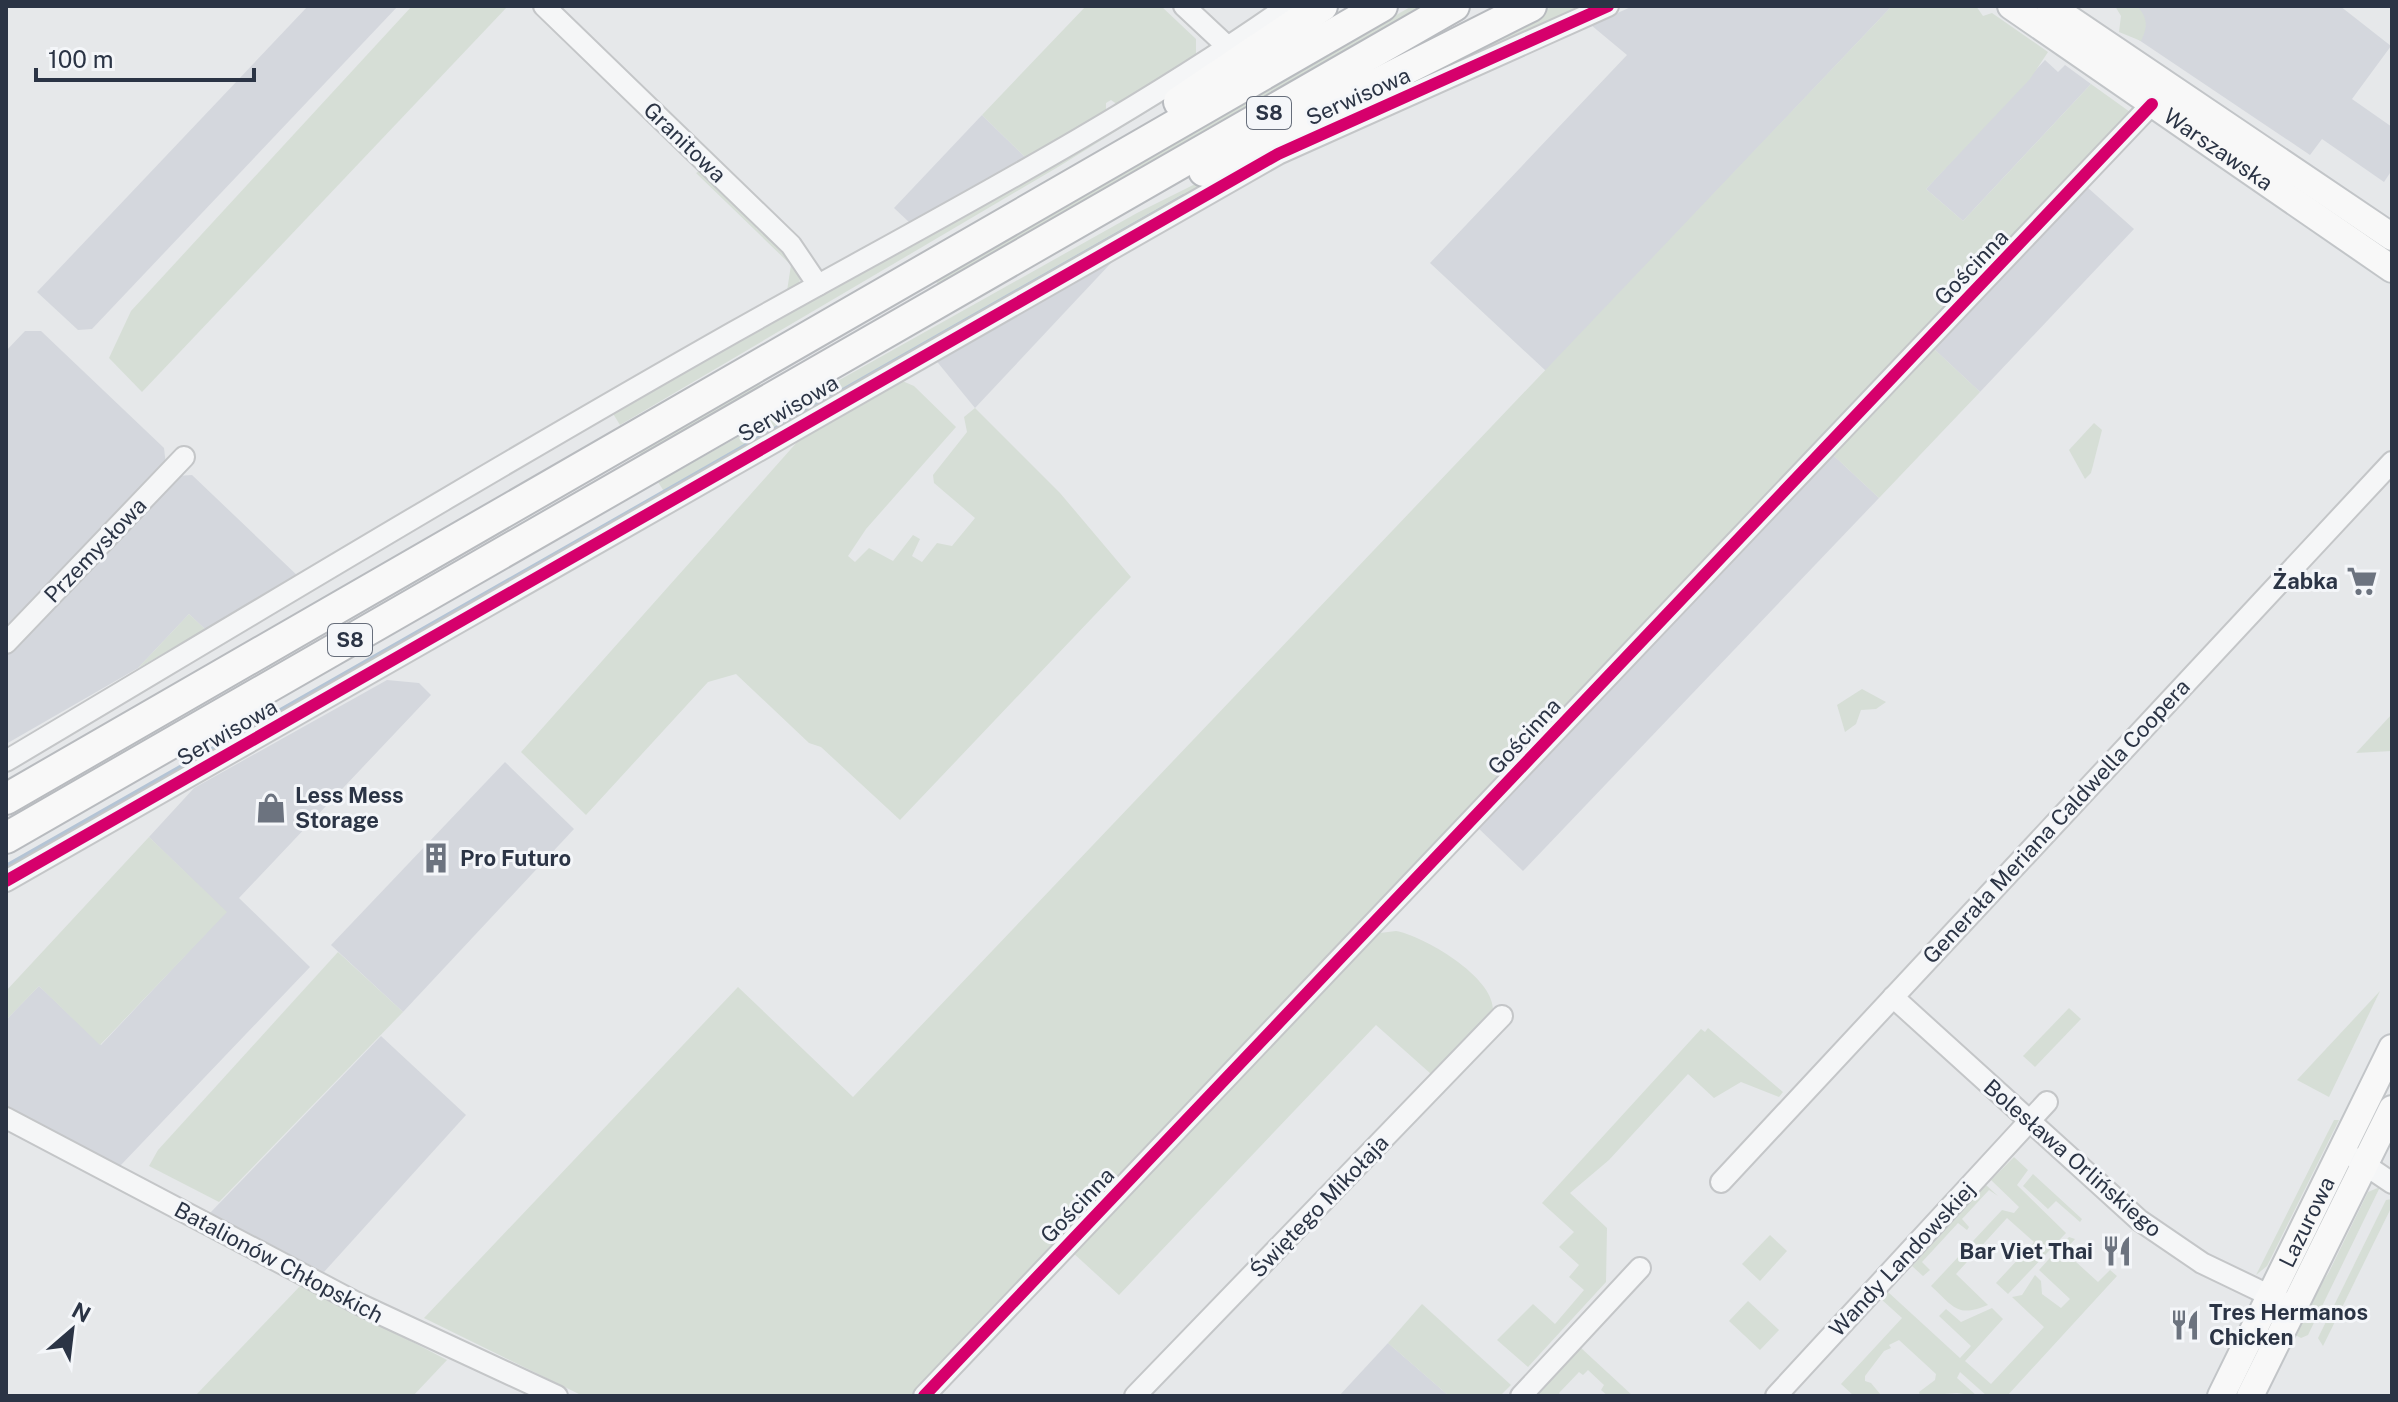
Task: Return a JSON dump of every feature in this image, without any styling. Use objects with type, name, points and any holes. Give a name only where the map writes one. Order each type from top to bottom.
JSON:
[{"type":"highway","points":[[1070,186],[1161,115],[1322,6]]},
{"type":"highway","name":"S8","points":[[6,799],[1382,6]]},
{"type":"highway","name":"S8","points":[[6,838],[1454,6]]},
{"type":"highway","points":[[1083,218],[1200,173],[1531,6]]},
{"type":"main road","name":"Warszawska","points":[[2011,6],[2392,269]]},
{"type":"main road","name":"Warszawska","points":[[2050,6],[2135,67],[2252,141],[2392,237]]},
{"type":"main road","name":"Lazurowa","points":[[2250,1396],[2282,1302],[2342,1149],[2392,1048]]},
{"type":"main road","name":"Lazurowa","points":[[2221,1396],[2365,1165],[2392,1109]]},
{"type":"street","name":"Granitowa","points":[[544,6],[791,245],[818,285]]},
{"type":"street","points":[[1184,6],[1229,48]]},
{"type":"street","points":[[6,761],[536,445],[1023,170],[1229,48],[1288,6]]},
{"type":"street","name":"Serwisowa","points":[[6,881],[1264,161],[1608,6]]},
{"type":"street","name":"Gościnna","points":[[924,1396],[2152,104]]},
{"type":"street","name":"Przemysłowa","points":[[6,643],[184,457]]},
{"type":"street","name":"Generała Meriana Caldwella Coopera","points":[[1721,1182],[2392,462]]},
{"type":"street","name":"Bolesława Orlińskiego","points":[[1893,997],[2117,1202],[2163,1238],[2202,1263],[2282,1302]]},
{"type":"street","name":"Świętego Mikołaja","points":[[1135,1396],[1502,1016]]},
{"type":"street","name":"Wandy Landowskiej","points":[[1776,1396],[2047,1102]]},
{"type":"street","name":"Batalionów Chłopskich","points":[[6,1118],[359,1304],[557,1396]]},
{"type":"street","points":[[2342,1149],[2392,1183]]},
{"type":"street","points":[[1521,1396],[1640,1268]]},
{"type":"shaded area","points":[[308,6],[398,6],[92,329],[78,330],[37,292]]},
{"type":"shaded area","points":[[412,6],[508,6],[142,392],[109,358],[131,311]]},
{"type":"shaded area","points":[[1086,6],[1161,6],[1196,39],[1196,58],[1118,105],[1111,100],[1106,103],[1106,111],[1025,157],[982,115]]},
{"type":"shaded area","points":[[1412,6],[1425,6],[939,287],[935,279]]},
{"type":"shaded area","points":[[1553,6],[1591,6],[1449,72],[667,496],[658,482],[1137,213]]},
{"type":"shaded area","points":[[1633,6],[1892,6],[1546,371],[1430,263],[1627,55],[1591,25]]},
{"type":"shaded area","points":[[1892,6],[1976,6],[1983,16],[1992,13],[2048,52],[2030,79],[1926,189],[1963,221],[2091,84],[2130,112],[916,1396],[583,1396],[424,1318],[738,987],[853,1097]]},
{"type":"shaded area","points":[[2115,6],[2137,6],[2141,10],[2146,23],[2141,41],[2119,32],[2121,16]]},
{"type":"shaded area","points":[[2132,6],[2340,6],[2391,46],[2352,99],[2392,127],[2392,170],[2384,182],[2322,139],[2310,155],[2127,32]]},
{"type":"shaded area","points":[[2045,60],[2058,72],[2065,65],[2091,84],[1963,221],[1926,189]]},
{"type":"shaded area","points":[[1223,65],[1058,167],[620,425],[612,412]]},
{"type":"shaded area","points":[[982,115],[1025,157],[910,223],[894,208]]},
{"type":"shaded area","points":[[701,170],[757,224],[756,228],[788,253],[801,277],[798,285],[624,386],[787,291],[791,265],[696,173]]},
{"type":"shaded area","points":[[2087,187],[2134,229],[1980,392],[1933,348]]},
{"type":"shaded area","points":[[1126,247],[975,408],[934,358]]},
{"type":"shaded area","points":[[25,331],[41,331],[164,448],[166,465],[6,632],[6,351]]},
{"type":"shaded area","points":[[1933,348],[1980,392],[1879,498],[1832,454]]},
{"type":"shaded area","points":[[900,380],[914,386],[956,427],[866,529],[848,556],[855,562],[869,548],[893,561],[913,535],[920,539],[912,556],[922,562],[937,543],[952,546],[975,518],[934,483],[933,475],[967,432],[964,417],[975,408],[1060,493],[1131,577],[900,820],[821,747],[809,743],[736,674],[708,682],[586,815],[521,752],[806,432]]},
{"type":"shaded area","points":[[758,381],[762,388],[642,457],[638,450]]},
{"type":"shaded area","points":[[2094,423],[2102,430],[2091,473],[2085,479],[2069,450]]},
{"type":"shaded area","points":[[1832,454],[1879,498],[1523,871],[1476,826]]},
{"type":"shaded area","points":[[192,475],[300,578],[206,630],[189,614],[138,668],[6,744],[6,656],[177,476]]},
{"type":"shaded area","points":[[189,614],[206,630],[138,668]]},
{"type":"shaded area","points":[[387,680],[419,683],[431,695],[239,898],[310,967],[120,1166],[6,1108],[6,1020],[39,986],[101,1045],[226,912],[149,837],[194,788]]},
{"type":"shaded area","points":[[1862,689],[1886,702],[1876,709],[1861,710],[1856,724],[1845,732],[1837,705]]},
{"type":"shaded area","points":[[2392,714],[2392,751],[2356,753]]},
{"type":"shaded area","points":[[505,762],[574,829],[403,1012],[331,945]]},
{"type":"shaded area","points":[[149,837],[227,912],[100,1045],[39,986],[6,1020],[6,991]]},
{"type":"shaded area","points":[[1396,931],[1439,949],[1470,972],[1490,997],[1493,1010],[1431,1074],[1376,1025],[1119,1295],[1071,1251],[1372,934]]},
{"type":"shaded area","points":[[338,952],[403,1012],[219,1202],[149,1166],[158,1150]]},
{"type":"shaded area","points":[[2380,991],[2329,1097],[2297,1080]]},
{"type":"shaded area","points":[[2069,1008],[2081,1019],[2035,1067],[2023,1056]]},
{"type":"shaded area","points":[[1708,1028],[1783,1092],[1779,1097],[1741,1082],[1714,1098],[1688,1074],[1609,1160],[1570,1193],[1607,1228],[1606,1282],[1528,1367],[1497,1340],[1533,1304],[1555,1324],[1584,1290],[1569,1277],[1579,1265],[1559,1247],[1574,1232],[1542,1203],[1701,1029],[1705,1032]]},
{"type":"shaded area","points":[[381,1036],[466,1115],[324,1272],[210,1213]]},
{"type":"shaded area","points":[[2334,1120],[2339,1120],[2267,1266],[2256,1275]]},
{"type":"shaded area","points":[[2014,1157],[2028,1170],[2017,1185],[2066,1233],[2008,1294],[1996,1283],[2034,1242],[2007,1218],[1956,1274],[1988,1305],[1969,1310],[1956,1308],[1931,1286],[2002,1210],[2014,1213],[2019,1207],[1991,1180]]},
{"type":"shaded area","points":[[2033,1174],[2082,1219],[2080,1222],[2056,1201],[2048,1209],[2023,1186]]},
{"type":"shaded area","points":[[1986,1185],[1998,1196],[1989,1190],[1962,1219],[1969,1227],[1967,1230],[1958,1223],[1922,1262],[1930,1270],[1923,1276],[1912,1266]]},
{"type":"shaded area","points":[[2380,1187],[2308,1335],[2301,1338],[2291,1333],[2329,1272],[2368,1192]]},
{"type":"shaded area","points":[[2392,1199],[2392,1206],[2323,1346],[2318,1338],[2386,1200]]},
{"type":"shaded area","points":[[1770,1235],[1787,1251],[1760,1281],[1742,1264]]},
{"type":"shaded area","points":[[2069,1237],[2075,1239],[2064,1251],[2098,1282],[2110,1270],[2117,1276],[2007,1396],[1987,1396],[1960,1372],[1957,1378],[1977,1396],[1957,1393],[1920,1396],[1919,1392],[1935,1380],[1936,1374],[1899,1340],[1889,1345],[1891,1348],[1884,1351],[1865,1376],[1865,1381],[1871,1383],[1881,1395],[1854,1396],[1841,1384],[1902,1318],[1881,1299],[1888,1292],[1960,1358],[1971,1346],[1939,1316],[1946,1309],[1961,1322],[1992,1308],[2003,1319],[1965,1361],[1991,1384],[2044,1327],[2012,1297],[2022,1295],[2035,1275],[2041,1281],[2042,1294],[2061,1308],[2070,1299],[2039,1270]]},
{"type":"shaded area","points":[[302,1284],[447,1360],[413,1396],[195,1396]]},
{"type":"shaded area","points":[[1748,1301],[1779,1330],[1760,1350],[1729,1321]]},
{"type":"shaded area","points":[[1422,1304],[1511,1385],[1500,1396],[1449,1396],[1388,1343]]},
{"type":"shaded area","points":[[1388,1343],[1449,1396],[1339,1396]]},
{"type":"shaded area","points":[[1581,1348],[1633,1396],[1608,1396],[1601,1390],[1604,1385],[1588,1370],[1583,1375],[1579,1372],[1559,1393],[1561,1396],[1536,1396]]},
{"type":"waterway","points":[[6,866],[1184,196]]},
{"type":"cycle path","points":[[6,881],[1278,154],[1608,6]]},
{"type":"cycle path","points":[[924,1396],[2152,104]]},
{"type":"place","name":"Żabka","points":[[2362,581]]},
{"type":"place","name":"Less Mess Storage","points":[[271,808]]},
{"type":"place","name":"Pro Futuro","points":[[436,858]]},
{"type":"place","name":"Bar Viet Thai","points":[[2117,1251]]},
{"type":"place","name":"Tres Hermanos Chicken","points":[[2185,1325]]}]
